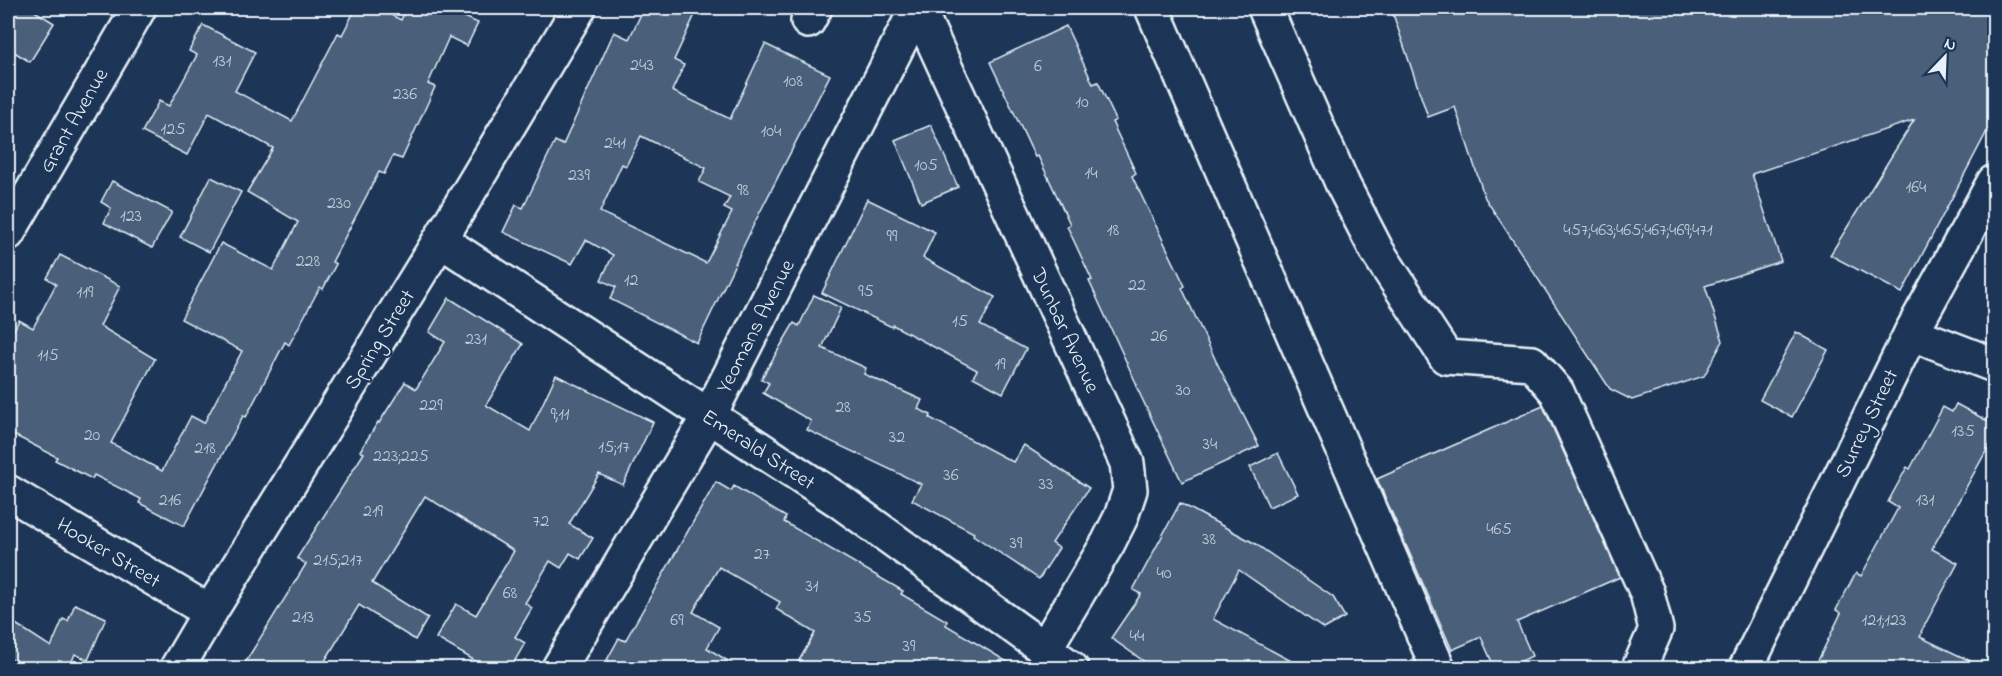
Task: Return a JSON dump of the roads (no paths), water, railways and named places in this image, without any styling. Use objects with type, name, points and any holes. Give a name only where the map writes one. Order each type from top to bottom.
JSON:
[{"type":"street","name":"Grant Avenue","points":[[8,233],[139,8]]},
{"type":"street","name":"Spring Street","points":[[177,669],[579,8]]},
{"type":"street","name":"Yeomans Avenue","points":[[560,669],[709,416],[917,8]]},
{"type":"street","name":"Dunbar Avenue","points":[[917,8],[1127,463],[1130,490],[1121,517],[1044,650]]},
{"type":"street","points":[[1152,8],[1438,669]]},
{"type":"street","points":[[1265,8],[1343,185],[1367,233],[1446,357],[1532,363],[1557,392],[1647,593],[1656,629],[1639,669]]},
{"type":"street","name":"Surrey Street","points":[[1746,669],[1911,333],[1995,182]]},
{"type":"street","name":"Emerald Street","points":[[440,240],[841,502],[1071,669]]},
{"type":"street","points":[[1911,333],[1995,365]]},
{"type":"street","name":"Hooker Street","points":[[8,492],[210,612]]}]
